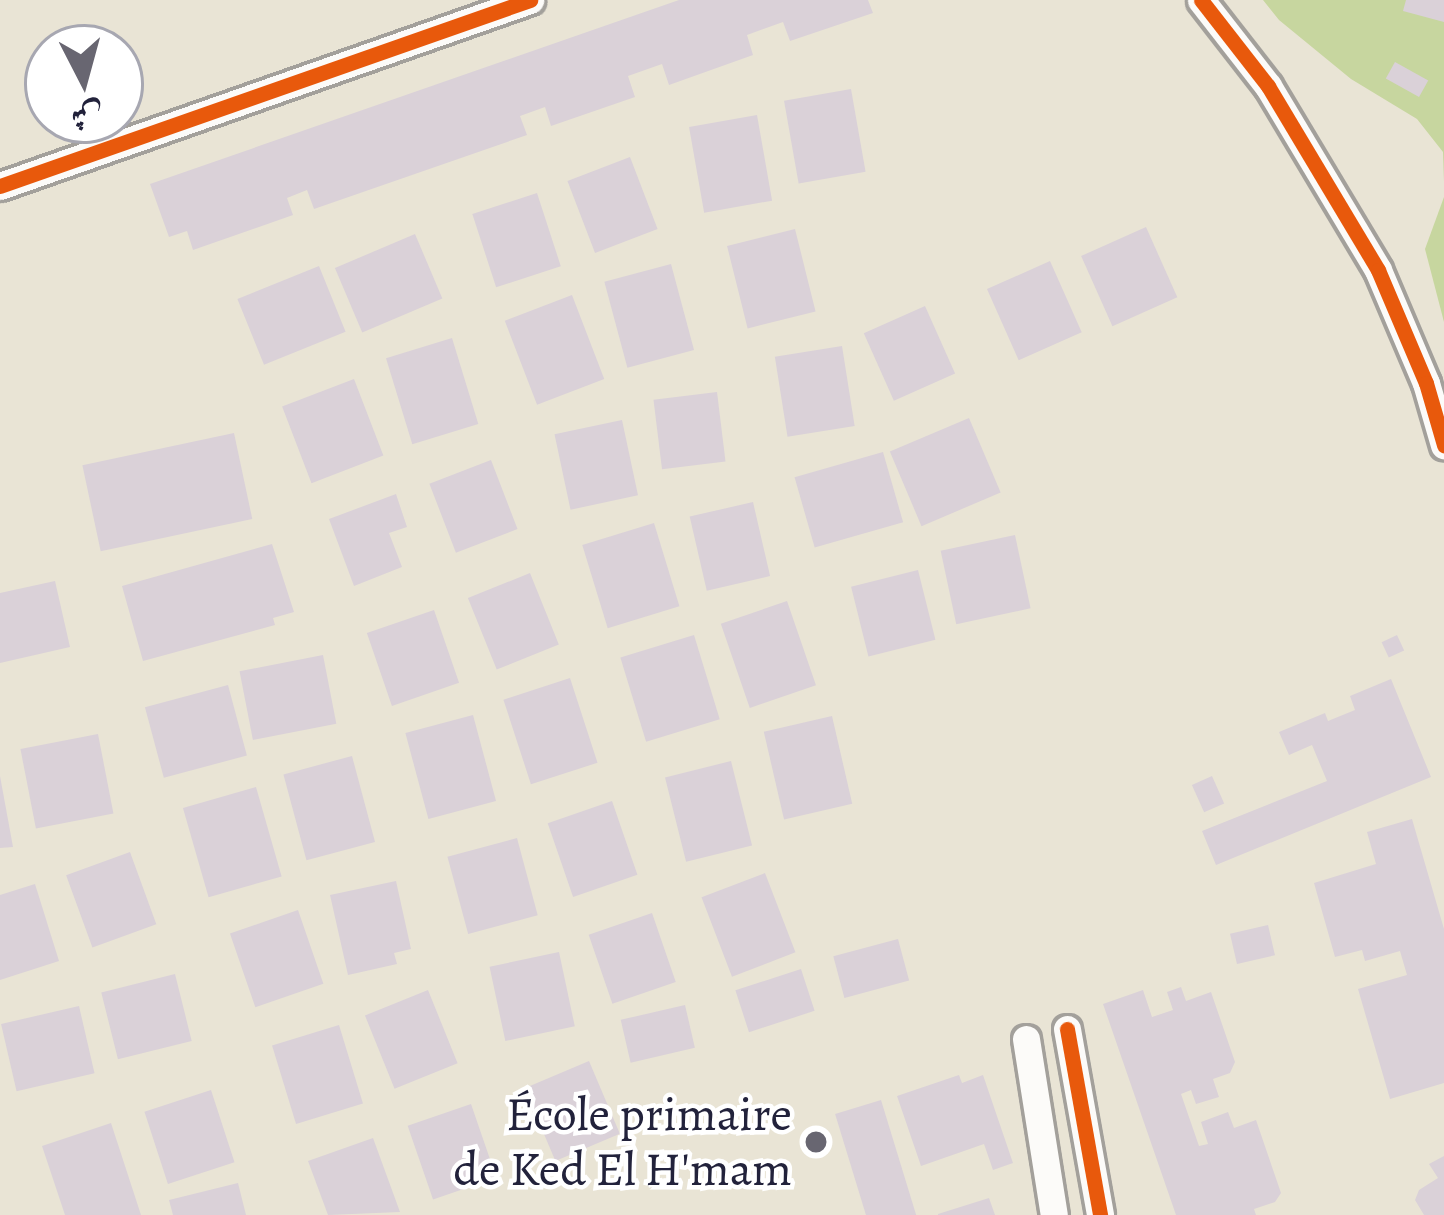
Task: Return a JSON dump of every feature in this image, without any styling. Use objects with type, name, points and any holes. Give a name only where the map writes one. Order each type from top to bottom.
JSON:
[{"type":"street","points":[[0,186],[530,0]]},
{"type":"street","points":[[1202,0],[1268,86],[1378,270],[1426,383],[1444,445]]},
{"type":"street","points":[[1067,1029],[1100,1215]]},
{"type":"street","points":[[1025,1039],[1054,1215]]},
{"type":"green space","points":[[1263,0],[1444,0],[1444,182],[1443,152],[1417,119],[1351,79],[1279,20]]},
{"type":"green space","points":[[1444,197],[1444,322],[1425,249]]},
{"type":"building","points":[[679,0],[868,0],[873,13],[790,41],[783,22],[747,35],[753,55],[669,85],[662,64],[628,76],[635,97],[551,126],[545,107],[520,116],[527,135],[314,209],[307,190],[287,198],[293,215],[193,250],[187,231],[169,237],[150,184]]},
{"type":"building","points":[[1406,0],[1444,0],[1444,22],[1403,11]]},
{"type":"building","points":[[1395,62],[1428,80],[1419,97],[1386,79]]},
{"type":"building","points":[[851,89],[866,172],[799,184],[784,101]]},
{"type":"building","points":[[757,115],[772,201],[704,213],[689,127]]},
{"type":"building","points":[[630,157],[658,229],[595,253],[567,181]]},
{"type":"building","points":[[537,193],[561,266],[496,287],[472,214]]},
{"type":"building","points":[[1146,227],[1177,297],[1112,326],[1081,256]]},
{"type":"building","points":[[795,229],[816,311],[748,328],[727,246]]},
{"type":"building","points":[[415,234],[442,298],[362,332],[335,268]]},
{"type":"building","points":[[1050,261],[1082,332],[1019,360],[987,289]]},
{"type":"building","points":[[671,264],[694,350],[627,368],[604,282]]},
{"type":"building","points":[[319,266],[346,332],[264,365],[237,299]]},
{"type":"building","points":[[572,295],[604,379],[537,405],[505,321]]},
{"type":"building","points":[[925,306],[955,374],[894,401],[864,333]]},
{"type":"building","points":[[452,338],[478,424],[412,444],[386,358]]},
{"type":"building","points":[[842,346],[855,426],[788,437],[775,357]]},
{"type":"building","points":[[354,379],[383,456],[312,483],[282,407]]},
{"type":"building","points":[[717,392],[726,461],[662,469],[653,400]]},
{"type":"building","points":[[969,418],[1001,493],[921,526],[890,452]]},
{"type":"building","points":[[622,420],[638,495],[571,510],[555,434]]},
{"type":"building","points":[[234,433],[252,519],[101,551],[82,465]]},
{"type":"building","points":[[883,452],[903,522],[815,548],[795,477]]},
{"type":"building","points":[[491,460],[518,529],[456,553],[429,484]]},
{"type":"building","points":[[396,494],[407,527],[389,533],[402,567],[354,586],[329,519]]},
{"type":"building","points":[[753,502],[770,576],[707,591],[690,517]]},
{"type":"building","points":[[654,523],[679,606],[608,628],[582,545]]},
{"type":"building","points":[[1015,535],[1031,608],[956,624],[941,551]]},
{"type":"building","points":[[272,544],[294,612],[273,618],[275,625],[143,661],[122,586]]},
{"type":"building","points":[[918,570],[935,640],[868,657],[851,587]]},
{"type":"building","points":[[530,573],[559,644],[497,669],[468,598]]},
{"type":"building","points":[[55,581],[70,647],[0,663],[0,593]]},
{"type":"building","points":[[787,601],[816,685],[750,708],[721,624]]},
{"type":"building","points":[[434,610],[459,683],[392,706],[367,633]]},
{"type":"building","points":[[694,635],[720,719],[646,742],[620,658]]},
{"type":"building","points":[[1397,635],[1404,650],[1389,658],[1382,642]]},
{"type":"building","points":[[323,655],[336,724],[253,740],[240,671]]},
{"type":"building","points":[[570,678],[598,763],[531,784],[503,700]]},
{"type":"building","points":[[1391,679],[1431,777],[1216,865],[1202,831],[1327,781],[1312,745],[1289,755],[1279,732],[1325,713],[1328,721],[1355,710],[1350,696]]},
{"type":"building","points":[[228,685],[247,756],[164,778],[145,707]]},
{"type":"building","points":[[473,715],[496,801],[428,819],[405,733]]},
{"type":"building","points":[[832,716],[852,804],[784,819],[764,732]]},
{"type":"building","points":[[98,734],[113,814],[36,829],[20,749]]},
{"type":"building","points":[[352,756],[375,842],[306,860],[283,774]]},
{"type":"building","points":[[731,761],[752,845],[686,862],[665,777]]},
{"type":"building","points":[[0,776],[13,847],[0,848]]},
{"type":"building","points":[[1212,776],[1224,803],[1204,812],[1192,785]]},
{"type":"building","points":[[256,787],[282,876],[209,897],[183,808]]},
{"type":"building","points":[[612,801],[637,875],[573,897],[548,823]]},
{"type":"building","points":[[1412,819],[1444,929],[1444,1083],[1390,1099],[1358,989],[1407,975],[1400,951],[1365,961],[1362,950],[1335,957],[1314,883],[1376,864],[1367,832]]},
{"type":"building","points":[[517,838],[538,915],[468,934],[447,857]]},
{"type":"building","points":[[130,852],[156,924],[92,948],[66,875]]},
{"type":"building","points":[[765,873],[795,952],[732,977],[702,897]]},
{"type":"building","points":[[396,881],[411,949],[394,953],[397,964],[348,975],[330,895]]},
{"type":"building","points":[[35,884],[59,961],[0,980],[0,895]]},
{"type":"building","points":[[298,910],[323,984],[255,1007],[230,933]]},
{"type":"building","points":[[652,913],[676,982],[612,1004],[589,935]]},
{"type":"building","points":[[1268,925],[1275,955],[1237,964],[1230,934]]},
{"type":"building","points":[[898,939],[909,981],[844,998],[833,956]]},
{"type":"building","points":[[559,952],[575,1026],[505,1041],[490,967]]},
{"type":"building","points":[[801,969],[815,1011],[749,1032],[735,990]]},
{"type":"building","points":[[175,974],[192,1041],[118,1059],[101,992]]},
{"type":"building","points":[[1181,987],[1186,1001],[1211,992],[1235,1062],[1230,1073],[1213,1079],[1219,1097],[1196,1104],[1191,1090],[1181,1094],[1199,1146],[1208,1144],[1201,1122],[1228,1112],[1234,1128],[1256,1120],[1281,1193],[1275,1202],[1254,1209],[1256,1215],[1176,1215],[1103,1004],[1143,990],[1152,1017],[1173,1010],[1167,992]]},
{"type":"building","points":[[428,990],[458,1063],[395,1089],[365,1015]]},
{"type":"building","points":[[685,1005],[695,1048],[631,1063],[621,1020]]},
{"type":"building","points":[[79,1006],[95,1073],[17,1091],[1,1024]]},
{"type":"building","points":[[339,1025],[363,1103],[296,1124],[272,1045]]},
{"type":"building","points":[[589,1061],[620,1134],[555,1161],[525,1088]]},
{"type":"building","points":[[959,1075],[962,1083],[983,1075],[1013,1163],[993,1170],[984,1144],[921,1166],[897,1096]]},
{"type":"building","points":[[211,1090],[234,1162],[168,1184],[144,1112]]},
{"type":"building","points":[[881,1100],[916,1215],[866,1215],[835,1114]]},
{"type":"building","points":[[471,1104],[496,1178],[433,1200],[408,1126]]},
{"type":"building","points":[[111,1123],[141,1215],[65,1215],[42,1146]]},
{"type":"building","points":[[373,1138],[400,1212],[328,1215],[308,1161]]},
{"type":"building","points":[[1444,1156],[1444,1215],[1424,1215],[1415,1200],[1419,1190],[1438,1178],[1429,1164]]},
{"type":"building","points":[[238,1183],[246,1215],[173,1215],[169,1200]]},
{"type":"building","points":[[989,1198],[995,1215],[938,1215],[938,1214]]},
{"type":"cycle path","points":[[0,186],[530,0]]},
{"type":"cycle path","points":[[1201,0],[1268,86],[1378,270],[1426,383],[1444,445]]},
{"type":"cycle path","points":[[1067,1029],[1100,1215]]},
{"type":"place","name":"École primaire de Ked El H'mam","points":[[816,1142]]}]
